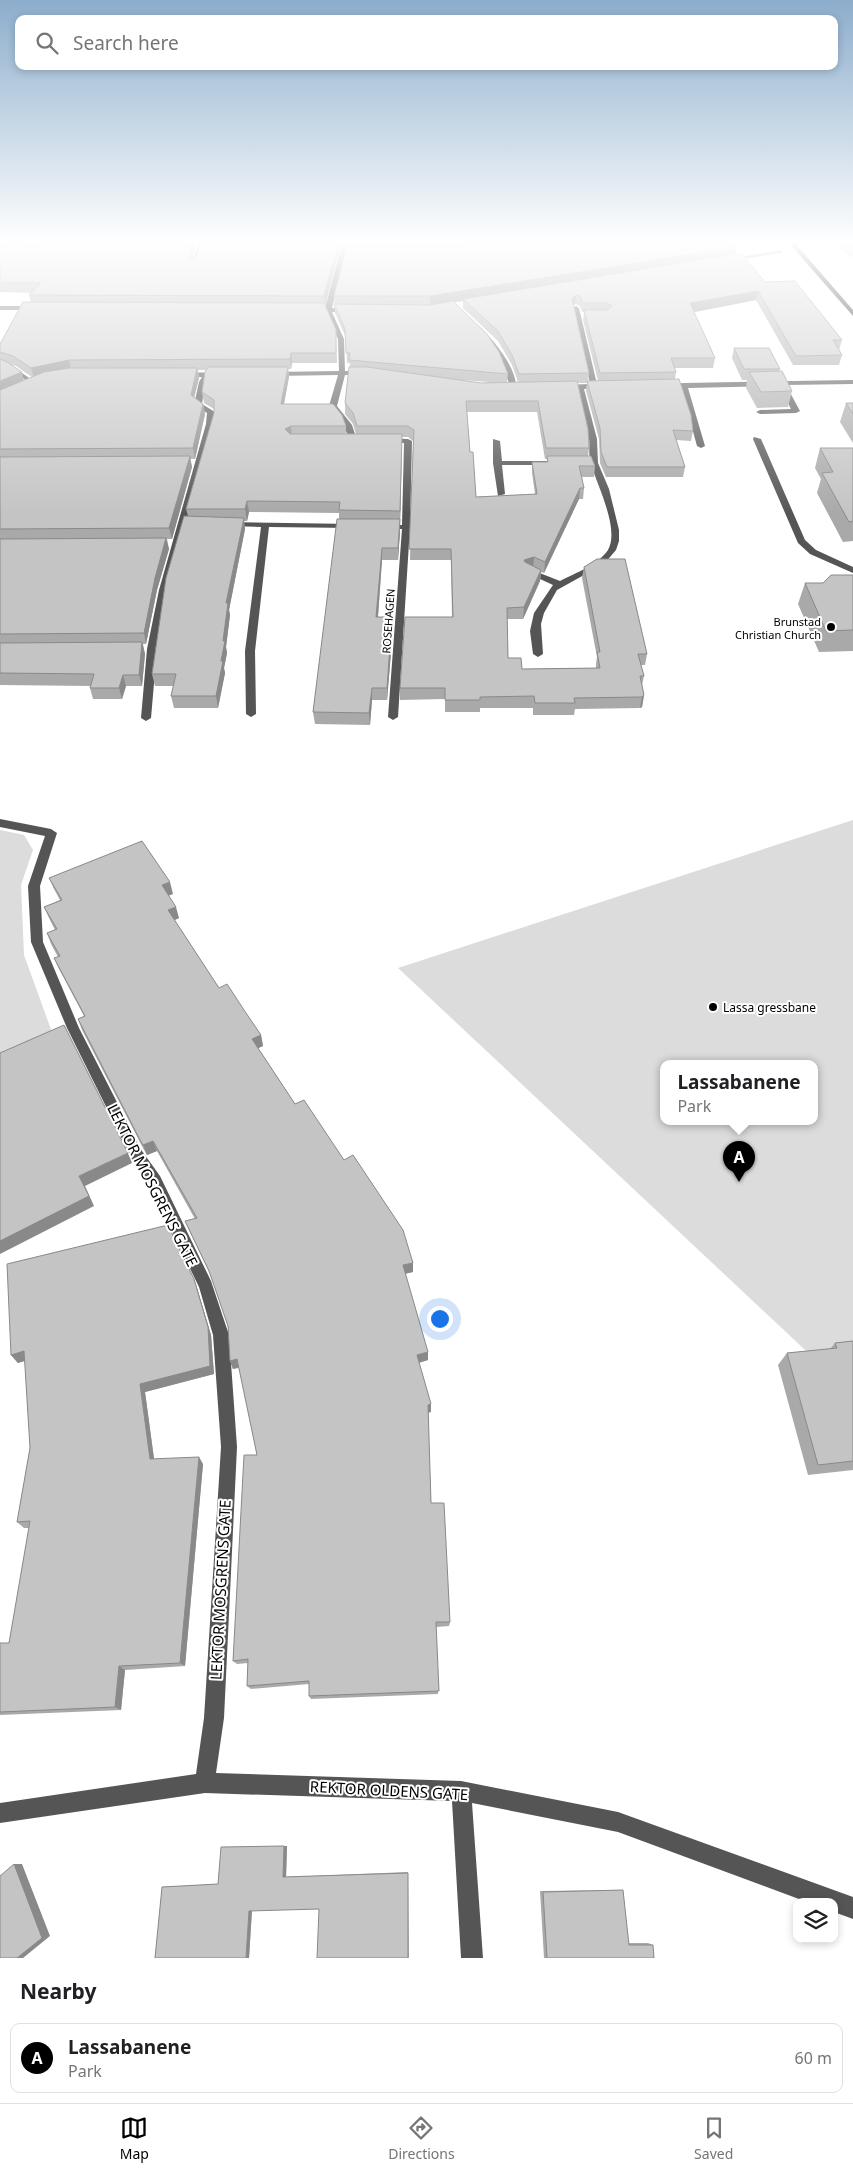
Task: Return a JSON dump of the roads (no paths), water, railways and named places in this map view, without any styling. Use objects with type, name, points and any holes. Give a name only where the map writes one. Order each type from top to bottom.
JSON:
[{"type":"street","points":[[338,332],[341,339],[342,373],[333,406],[348,425],[349,440],[362,440]]},
{"type":"street","points":[[482,332],[494,343],[507,366],[514,388]]},
{"type":"street","points":[[583,332],[594,386]]},
{"type":"street","points":[[0,364],[14,369],[35,381],[23,386]]},
{"type":"street","points":[[264,374],[368,373]]},
{"type":"street","points":[[170,374],[235,374]]},
{"type":"street","points":[[146,718],[147,649],[176,544],[188,524],[198,463],[212,412],[198,405],[202,382],[206,375]]},
{"type":"street","points":[[654,386],[853,382]]},
{"type":"street","points":[[760,412],[796,411],[782,384]]},
{"type":"street","points":[[684,385],[701,446]]},
{"type":"street","points":[[538,654],[534,631],[545,602],[554,588],[601,562],[612,550],[615,530],[605,490],[594,463],[593,439],[580,386]]},
{"type":"street","points":[[552,387],[614,386]]},
{"type":"street","points":[[506,388],[523,388]]},
{"type":"street","points":[[757,439],[801,541],[813,552],[853,570]]},
{"type":"street","name":"ROSEHAGEN","points":[[372,440],[408,441],[406,527],[394,717]]},
{"type":"street","points":[[496,441],[496,463],[501,494]]},
{"type":"street","points":[[188,463],[198,463]]},
{"type":"street","points":[[496,463],[555,463]]},
{"type":"street","points":[[584,463],[594,463]]},
{"type":"street","points":[[220,524],[367,527]]},
{"type":"street","points":[[251,714],[250,651],[265,525]]},
{"type":"street","points":[[377,527],[406,527]]},
{"type":"street","points":[[166,544],[176,544]]},
{"type":"street","points":[[530,572],[559,584]]},
{"type":"street","name":"LEKTOR MOSGRENS GATE","points":[[0,824],[51,832],[34,886],[37,942],[73,1028],[137,1155],[155,1180],[206,1286],[221,1335],[229,1448],[214,1718],[205,1783]]},
{"type":"street","name":"REKTOR OLDENS GATE","points":[[0,1813],[205,1783],[461,1791],[618,1822],[853,1908]]},
{"type":"street","points":[[461,1791],[472,1958]]},
{"type":"place","name":"Brunstad Christian Church","points":[[831,627]]},
{"type":"place","name":"Lassa gressbane","points":[[713,1007]]},
{"type":"place","name":"Lassabanene","points":[[739,1182]]}]
